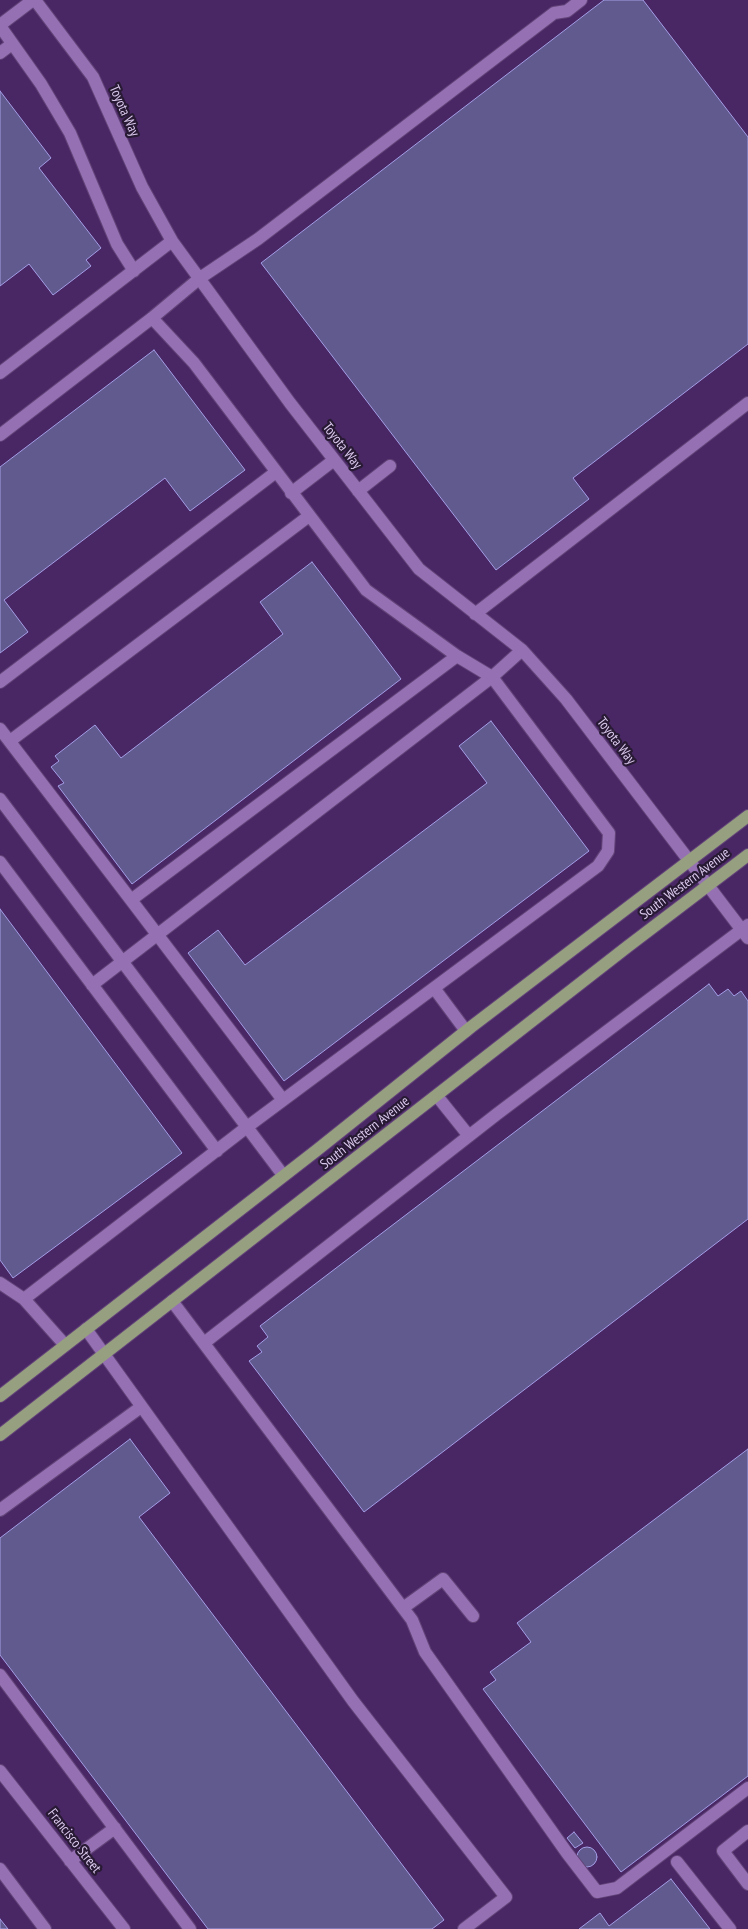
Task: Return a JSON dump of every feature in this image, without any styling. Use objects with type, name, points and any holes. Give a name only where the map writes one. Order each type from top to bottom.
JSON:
[{"type":"main road","name":"South Western Avenue","points":[[0,1396],[466,1031],[748,816]]},
{"type":"main road","name":"South Western Avenue","points":[[0,1435],[748,854]]},
{"type":"street","points":[[34,0],[0,26],[41,84],[70,133],[117,244],[134,271]]},
{"type":"street","name":"Toyota Way","points":[[34,0],[93,77],[142,187],[172,241],[290,403],[419,569],[522,650],[566,699],[689,861],[746,931]]},
{"type":"street","points":[[0,435],[152,318],[200,278],[258,239],[554,13],[567,11],[581,0]]},
{"type":"street","points":[[0,54],[12,44]]},
{"type":"street","points":[[0,373],[172,241]]},
{"type":"street","points":[[24,1299],[247,1127],[598,866],[608,851],[609,833],[492,677],[457,656],[366,590],[194,363],[152,318]]},
{"type":"street","points":[[475,614],[748,403]]},
{"type":"street","points":[[291,493],[334,460]]},
{"type":"street","points":[[358,491],[390,466]]},
{"type":"street","points":[[0,682],[276,472]]},
{"type":"street","points":[[10,742],[309,516]]},
{"type":"street","points":[[92,985],[492,677],[522,650]]},
{"type":"street","points":[[131,900],[457,656]]},
{"type":"street","points":[[0,729],[283,1100]]},
{"type":"street","points":[[0,799],[283,1175]]},
{"type":"street","points":[[0,862],[217,1150]]},
{"type":"street","points":[[204,1343],[469,1136],[746,931]]},
{"type":"street","points":[[434,988],[466,1031]]},
{"type":"street","points":[[436,1096],[469,1136]]},
{"type":"street","points":[[0,1284],[24,1299],[65,1345]]},
{"type":"street","points":[[172,1301],[412,1620],[425,1652],[567,1854],[597,1892],[617,1888],[748,1788]]},
{"type":"street","points":[[86,1329],[353,1701],[506,1897],[464,1929]]},
{"type":"street","points":[[0,1510],[141,1407]]},
{"type":"street","points":[[403,1608],[443,1579],[473,1616]]},
{"type":"street","points":[[0,1675],[190,1929]]},
{"type":"street","name":"Francisco Street","points":[[0,1770],[124,1929]]},
{"type":"street","points":[[70,1861],[114,1828]]},
{"type":"street","points":[[748,1831],[723,1851],[748,1884]]},
{"type":"street","points":[[677,1862],[730,1929]]},
{"type":"street","points":[[0,1869],[45,1929]]},
{"type":"building","points":[[604,0],[643,0],[748,137],[748,344],[573,478],[589,499],[496,570],[261,263]]},
{"type":"building","points":[[0,91],[51,158],[39,168],[101,248],[86,260],[91,266],[53,295],[29,264],[0,286]]},
{"type":"building","points":[[154,350],[245,470],[190,511],[165,478],[4,600],[28,632],[0,653],[0,467]]},
{"type":"building","points":[[312,562],[401,679],[132,884],[58,786],[64,783],[51,767],[59,761],[55,756],[95,725],[121,758],[283,634],[260,602]]},
{"type":"building","points":[[491,721],[589,851],[284,1081],[188,953],[218,930],[245,965],[487,783],[459,746]]},
{"type":"building","points":[[0,909],[182,1153],[13,1278],[0,1260]]},
{"type":"building","points":[[709,984],[718,996],[728,989],[734,996],[741,991],[748,1001],[748,1219],[364,1512],[249,1361],[262,1352],[257,1346],[268,1337],[260,1326]]},
{"type":"building","points":[[130,1439],[170,1493],[139,1517],[444,1920],[432,1929],[208,1929],[0,1655],[0,1538]]},
{"type":"building","points":[[748,1449],[748,1776],[621,1872],[483,1689],[496,1680],[490,1672],[531,1642],[517,1623]]},
{"type":"building","points":[[574,1832],[583,1843],[575,1848],[567,1838]]},
{"type":"building","points":[[587,1847],[594,1850],[597,1857],[594,1864],[587,1867],[580,1864],[577,1857],[580,1850]]},
{"type":"building","points":[[671,1879],[710,1929],[579,1929],[600,1913],[609,1926]]},
{"type":"building","points":[[0,1919],[8,1929],[0,1929]]}]
